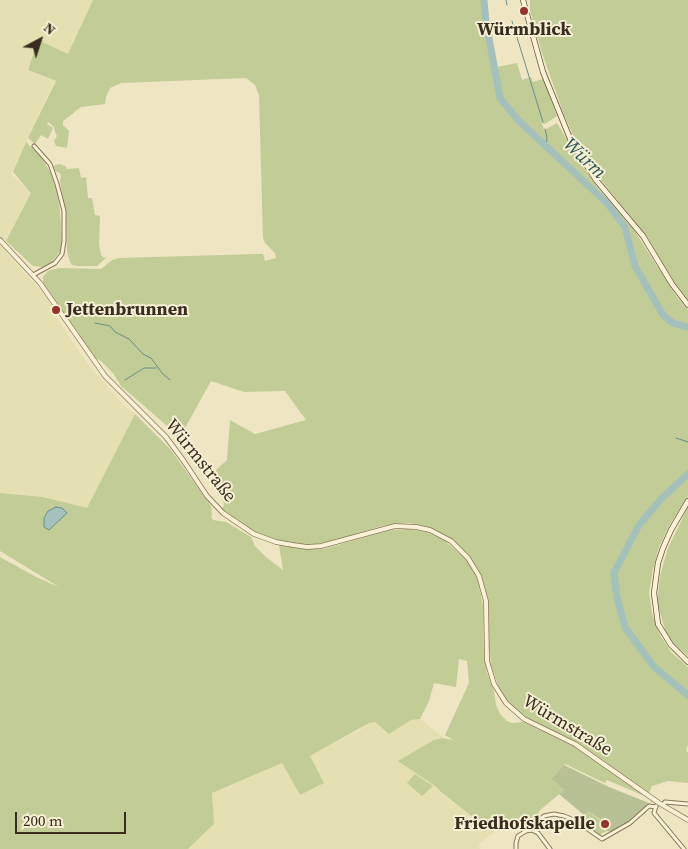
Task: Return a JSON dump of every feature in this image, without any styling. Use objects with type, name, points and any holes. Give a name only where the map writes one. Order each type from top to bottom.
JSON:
[{"type":"main road","points":[[523,0],[543,72],[571,141],[596,180],[643,236],[672,284],[688,305]]},
{"type":"main road","points":[[688,501],[663,548],[658,563],[654,593],[658,624],[674,650],[688,662]]},
{"type":"street","points":[[33,275],[55,264],[62,254],[64,241],[64,211],[57,184],[50,164],[34,146]]},
{"type":"street","name":"Würmstraße","points":[[0,240],[33,275],[105,376],[166,437],[223,513],[244,528],[276,542],[308,547],[340,542],[395,526],[430,530],[451,542],[468,558],[479,576],[486,601],[487,661],[494,684],[506,704],[515,713],[532,724],[570,741],[586,751],[661,804],[688,820]]},
{"type":"street","points":[[539,820],[544,816],[554,814],[564,816],[576,821],[602,839],[630,822],[649,806],[656,807],[665,802],[688,804]]},
{"type":"street","points":[[656,807],[654,813],[656,817],[684,849]]},
{"type":"street","points":[[516,849],[518,836],[532,830],[541,836],[550,849]]},
{"type":"shaded area","points":[[0,0],[93,0],[68,54],[38,41],[27,70],[55,81],[11,174],[31,193],[6,241],[0,236]]},
{"type":"shaded area","points":[[0,245],[53,307],[49,307],[87,363],[124,406],[135,414],[87,509],[43,497],[0,493]]},
{"type":"shaded area","points":[[420,719],[443,737],[399,761],[435,786],[441,793],[493,832],[478,845],[480,849],[188,849],[214,824],[212,793],[282,763],[300,795],[310,756],[369,723],[375,722],[389,734],[411,720]]},
{"type":"green space","points":[[93,0],[487,0],[489,34],[501,90],[497,67],[517,63],[522,80],[531,77],[533,82],[543,79],[557,116],[545,124],[542,123],[544,130],[557,123],[598,188],[634,230],[677,297],[688,310],[688,496],[669,526],[659,547],[649,593],[652,613],[660,635],[671,652],[688,667],[688,744],[686,751],[688,752],[688,783],[668,781],[652,786],[649,793],[579,744],[530,720],[505,699],[491,665],[488,640],[488,599],[481,574],[471,558],[450,538],[425,526],[409,523],[382,526],[329,542],[308,545],[295,544],[278,541],[259,534],[241,524],[222,509],[224,505],[216,470],[227,460],[230,420],[255,434],[306,420],[285,391],[244,392],[211,381],[180,437],[121,386],[113,373],[101,361],[95,358],[43,284],[43,277],[48,271],[59,268],[101,269],[112,260],[119,258],[263,254],[265,261],[276,258],[275,253],[265,243],[263,238],[259,95],[255,85],[246,78],[121,83],[110,88],[105,104],[81,107],[63,121],[63,125],[69,131],[67,148],[56,146],[54,141],[57,136],[54,127],[48,122],[47,124],[53,128],[48,139],[41,135],[35,144],[28,138],[56,81],[28,70],[38,40],[68,54]]},
{"type":"green space","points":[[530,0],[688,0],[688,300],[673,280],[648,238],[601,180],[577,144],[563,112],[542,53],[530,10]]},
{"type":"green space","points":[[26,142],[43,159],[51,174],[60,211],[62,242],[60,251],[51,263],[42,267],[33,266],[6,241],[31,193],[13,172]]},
{"type":"green space","points":[[59,164],[67,169],[79,168],[81,178],[86,177],[88,198],[92,198],[95,215],[100,216],[99,244],[101,255],[104,258],[107,257],[97,266],[77,266],[72,265],[70,262],[67,251],[66,215],[60,181],[61,176],[60,173],[55,171],[53,166]]},
{"type":"green space","points":[[135,414],[171,450],[211,506],[211,517],[213,520],[226,522],[251,537],[255,546],[283,570],[279,545],[324,549],[391,530],[407,529],[427,532],[445,541],[467,560],[478,580],[483,606],[484,656],[487,673],[500,714],[507,721],[512,723],[523,722],[584,751],[641,792],[642,795],[607,780],[605,783],[565,764],[551,779],[564,790],[539,811],[539,820],[533,824],[533,829],[520,831],[514,827],[498,828],[492,832],[435,786],[398,761],[434,740],[442,738],[453,740],[445,735],[469,683],[467,661],[459,659],[456,687],[434,683],[429,701],[420,719],[411,720],[389,734],[375,722],[369,723],[310,756],[324,783],[300,795],[282,763],[212,793],[214,824],[188,849],[0,849],[0,557],[59,587],[0,551],[0,493],[43,497],[87,508]]},
{"type":"green space","points":[[688,507],[688,656],[674,644],[666,633],[657,602],[660,576],[668,548]]},
{"type":"green space","points":[[564,765],[609,787],[649,803],[648,806],[621,828],[611,832],[607,831],[598,825],[600,819],[588,811],[584,815],[559,794],[564,790],[551,779]]},
{"type":"green space","points":[[415,774],[433,786],[422,796],[407,783]]},
{"type":"green space","points":[[588,811],[600,820],[598,825],[607,831],[601,834],[601,838],[577,820]]},
{"type":"water","points":[[56,507],[62,508],[67,513],[49,530],[44,527],[44,518],[48,511]]},
{"type":"waterway","name":"Würm","points":[[484,0],[486,22],[500,98],[519,121],[607,203],[625,227],[635,266],[663,315],[673,323],[688,327]]},
{"type":"waterway","points":[[506,0],[507,5]]},
{"type":"waterway","points":[[512,21],[543,122]]},
{"type":"waterway","points":[[545,129],[546,146]]},
{"type":"waterway","points":[[95,323],[110,326],[115,332],[129,339],[143,354],[151,358],[170,380]]},
{"type":"waterway","points":[[125,380],[144,368],[156,368]]},
{"type":"waterway","points":[[676,438],[688,442]]},
{"type":"waterway","name":"Würm","points":[[688,474],[662,498],[639,525],[614,573],[617,598],[625,627],[654,667],[688,695]]},
{"type":"place","name":"Würmblick","points":[[524,11]]},
{"type":"place","name":"Jettenbrunnen","points":[[56,310]]},
{"type":"place","name":"Friedhofskapelle","points":[[605,824]]}]
